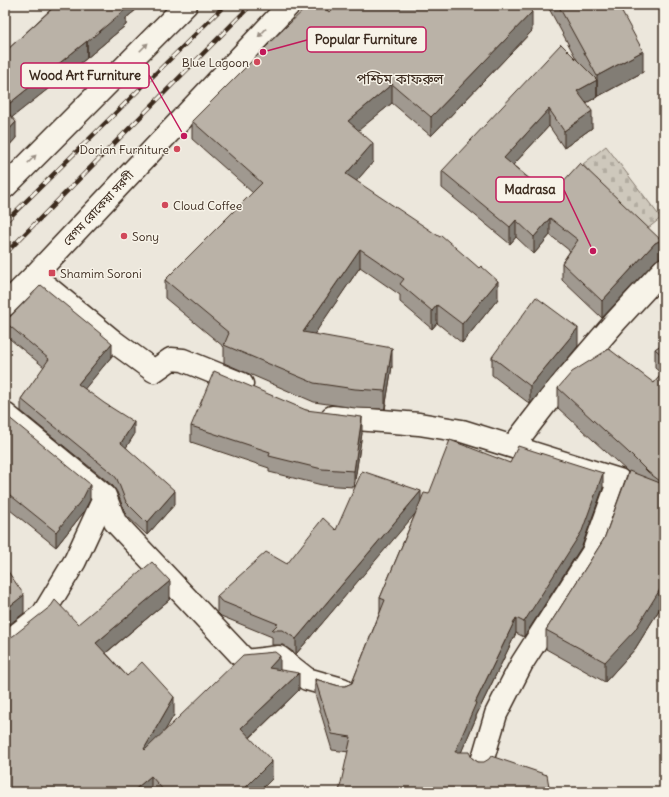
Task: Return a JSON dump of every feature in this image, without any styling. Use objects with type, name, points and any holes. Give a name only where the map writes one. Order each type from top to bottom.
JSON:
[{"type":"street","points":[[5,187],[186,5]]},
{"type":"street","name":"বেগম রোকেয়া সরণী","points":[[5,305],[289,5]]},
{"type":"street","points":[[513,446],[554,393],[616,321],[664,269]]},
{"type":"street","points":[[34,276],[113,341],[154,371],[171,359],[183,360],[257,390]]},
{"type":"street","points":[[5,414],[105,496],[115,522],[246,661],[279,658],[307,680],[342,689]]},
{"type":"street","points":[[311,414],[354,420],[419,424],[462,431],[619,480],[593,552],[522,663],[496,714],[481,765]]},
{"type":"street","points":[[5,644],[43,614],[75,561],[105,496]]},
{"type":"green space","points":[[606,146],[661,218],[638,236],[583,164]]},
{"type":"building","points":[[54,5],[124,5],[126,9],[5,107],[5,52],[55,6]]},
{"type":"building","points":[[309,5],[321,5],[329,12],[336,5],[525,5],[532,12],[431,117],[392,84],[348,121],[373,143],[346,174],[440,237],[441,235],[479,268],[481,266],[498,281],[462,324],[437,305],[432,311],[400,284],[404,279],[360,249],[303,332],[392,348],[385,391],[355,389],[314,383],[224,345],[229,333],[165,280],[262,183],[192,121]]},
{"type":"building","points":[[558,5],[618,5],[643,51],[597,76]]},
{"type":"building","points":[[561,44],[597,80],[577,91],[592,111],[564,131],[549,109],[504,158],[550,196],[580,163],[661,240],[655,243],[602,301],[562,263],[578,240],[550,218],[534,237],[516,220],[510,227],[442,171]]},
{"type":"building","points":[[5,109],[16,122],[5,134]]},
{"type":"building","points":[[41,285],[112,343],[78,384],[134,422],[121,443],[175,491],[147,523],[126,502],[117,479],[113,474],[21,399],[49,359],[5,322]]},
{"type":"building","points":[[536,297],[578,328],[530,386],[492,357]]},
{"type":"building","points":[[664,343],[664,357],[655,349]]},
{"type":"building","points":[[609,349],[654,383],[664,371],[664,583],[635,630],[605,662],[546,630],[604,539],[629,471],[660,483],[660,481],[648,472],[558,388],[572,372]]},
{"type":"building","points":[[214,371],[306,410],[362,417],[354,471],[322,469],[269,456],[270,452],[191,426]]},
{"type":"building","points":[[7,416],[90,484],[83,498],[56,532],[5,491],[5,419]]},
{"type":"building","points":[[450,440],[510,463],[518,446],[603,473],[582,531],[524,622],[516,618],[475,703],[455,752],[469,752],[472,758],[478,762],[484,762],[491,756],[547,775],[550,792],[339,792],[351,737],[332,734],[315,679],[339,686],[345,686],[352,683],[385,600],[380,598],[424,493],[429,494]]},
{"type":"building","points":[[362,471],[421,491],[296,639],[283,630],[272,630],[278,624],[221,601],[217,596],[266,552],[287,564],[323,518],[336,530]]},
{"type":"building","points":[[152,562],[170,581],[96,643],[127,676],[142,662],[174,697],[144,749],[145,750],[243,655],[275,652],[280,656],[269,668],[299,673],[241,728],[272,761],[241,792],[165,792],[151,776],[132,792],[5,792],[5,639],[13,636],[51,606],[55,600],[78,624]]},
{"type":"building","points":[[5,567],[24,595],[5,610]]},
{"type":"railway","points":[[5,222],[225,5]]},
{"type":"railway","points":[[5,254],[251,5]]},
{"type":"place","name":"Popular Furniture","points":[[263,52]]},
{"type":"place","name":"Blue Lagoon","points":[[257,62]]},
{"type":"place","name":"Wood Art Furniture","points":[[184,136]]},
{"type":"place","name":"Dorian Furniture","points":[[177,149]]},
{"type":"place","name":"Cloud Coffee","points":[[165,205]]},
{"type":"place","name":"Sony","points":[[124,236]]},
{"type":"place","name":"Madrasa","points":[[593,251]]},
{"type":"place","name":"Shamim Soroni","points":[[52,273]]},
{"type":"district","name":"পশ্চিম কাফরুল","points":[[400,79]]}]
